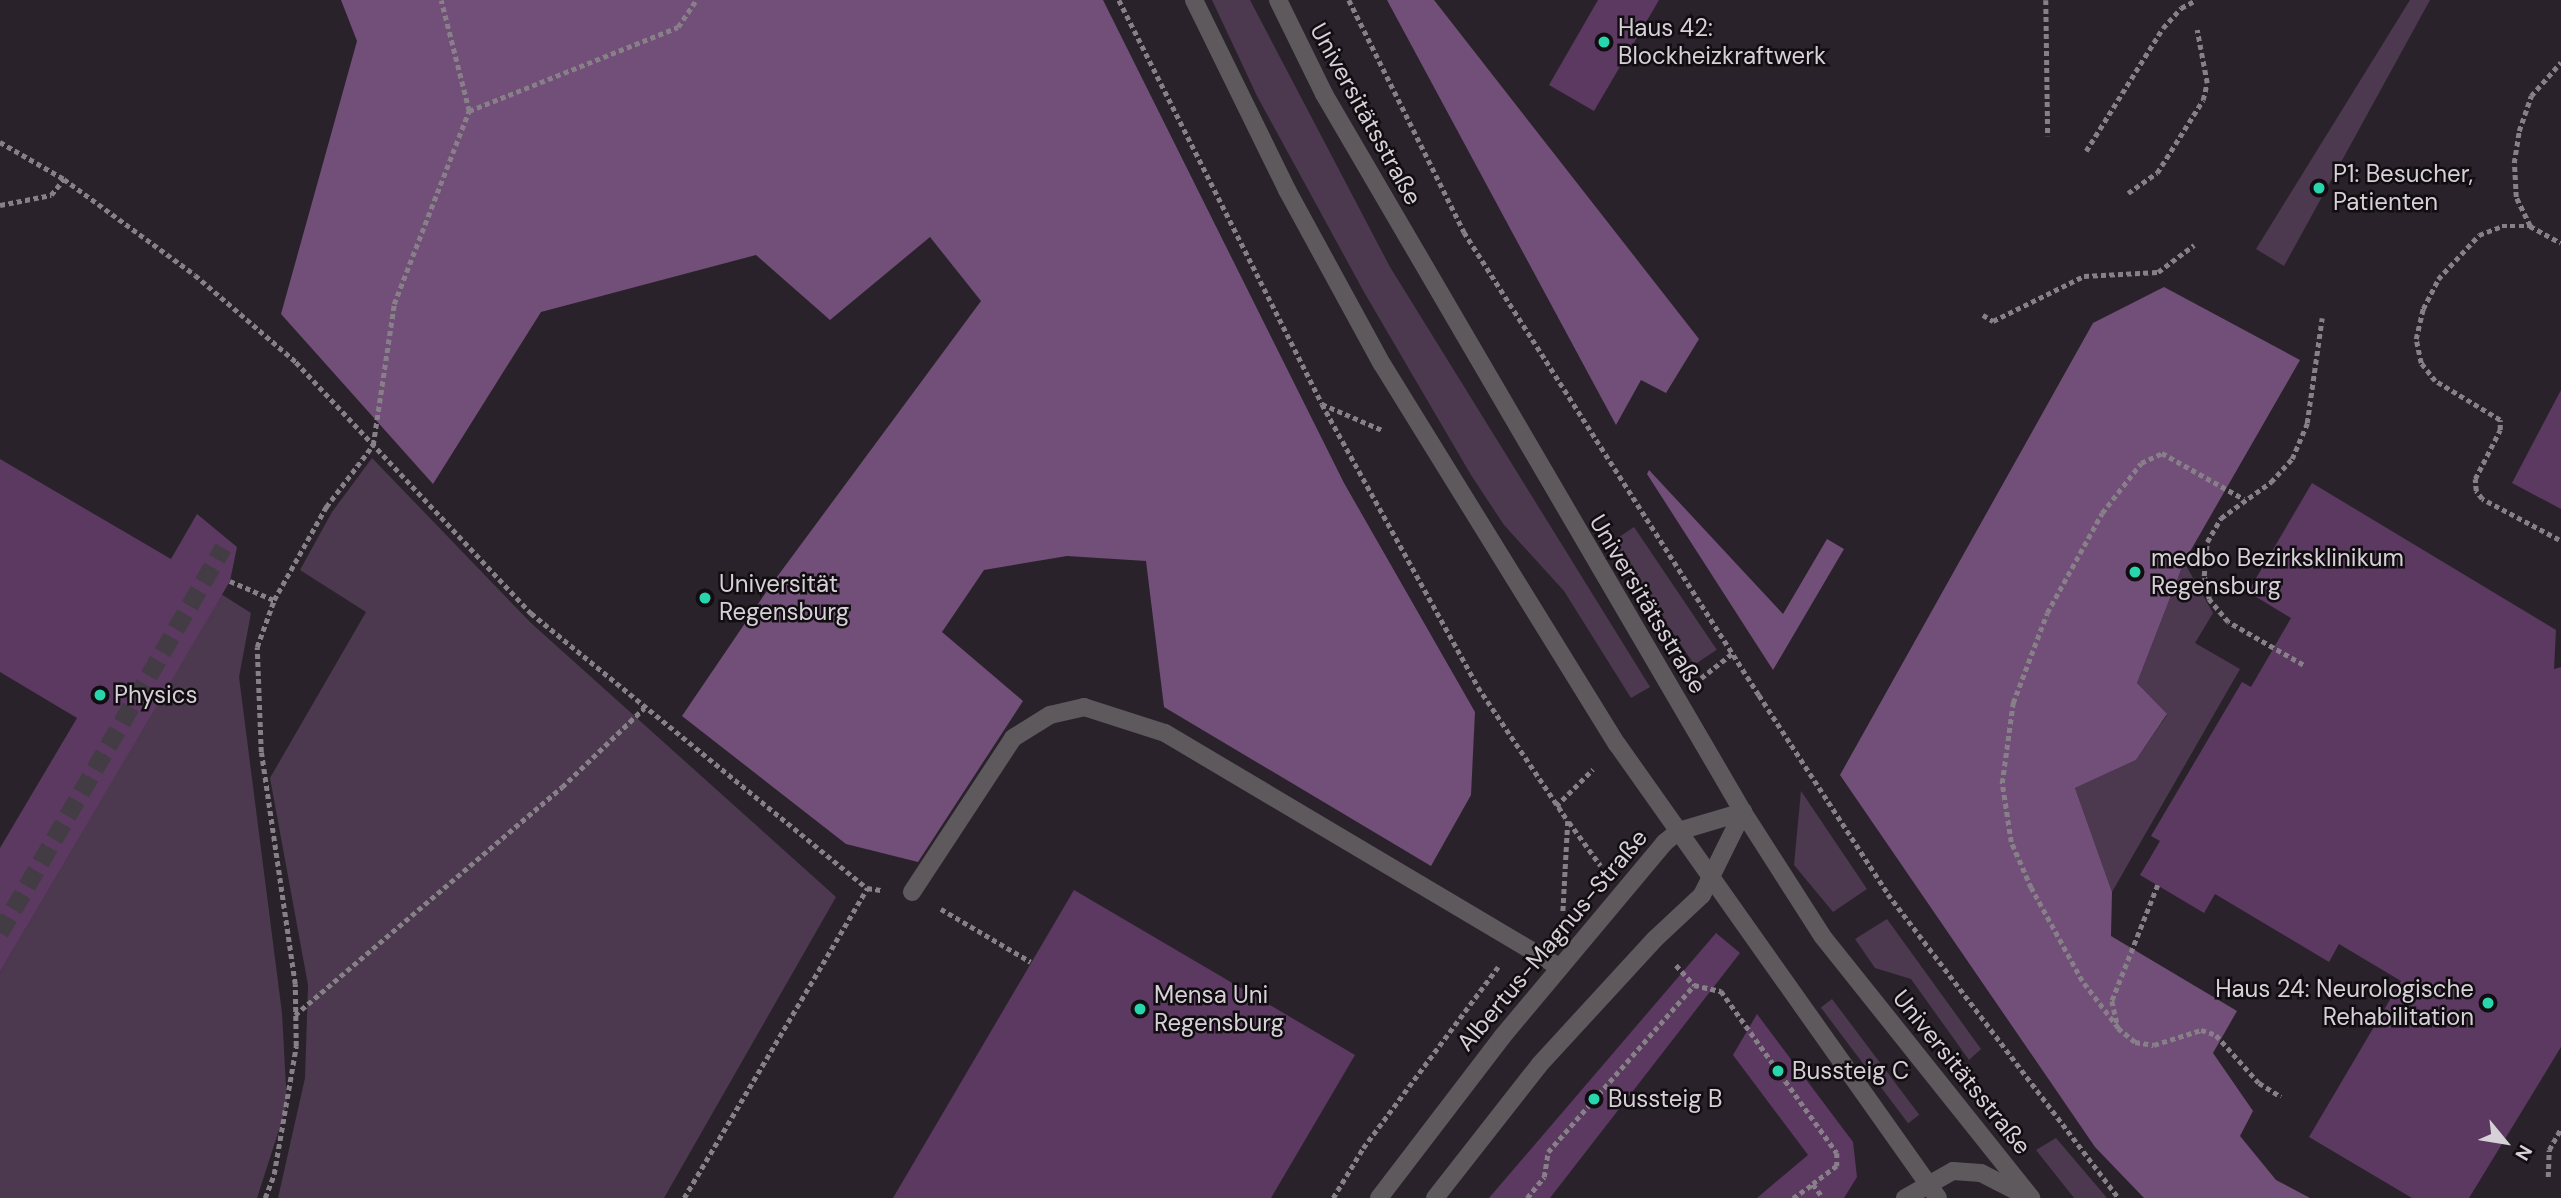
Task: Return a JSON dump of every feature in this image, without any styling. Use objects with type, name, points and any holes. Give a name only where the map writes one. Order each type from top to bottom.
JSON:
[{"type":"street","points":[[1194,0],[1287,190],[1382,364],[1617,744],[1938,1198]]},
{"type":"street","name":"Universitätsstraße","points":[[1278,0],[1324,94],[1743,812],[1823,937],[2031,1198]]},
{"type":"street","points":[[912,892],[1013,738],[1050,715],[1084,707],[1165,733],[1559,967]]},
{"type":"street","name":"Albertus-Magnus-Straße","points":[[1380,1198],[1559,967],[1679,831],[1743,812]]},
{"type":"street","points":[[1435,1198],[1540,1064],[1655,939],[1702,895],[1713,878],[1743,812]]},
{"type":"street","name":"Universitätsstraße","points":[[1905,1198],[1926,1183],[1953,1171],[1981,1173],[2031,1198]]},
{"type":"path","points":[[265,1198],[287,1105],[296,1046],[295,1015],[259,726],[257,647],[274,600],[326,507],[373,445],[394,304],[469,111],[441,0]]},
{"type":"path","points":[[469,111],[678,27],[696,0]]},
{"type":"path","points":[[1119,0],[1247,263],[1328,415],[1478,687],[1569,821],[1559,967]]},
{"type":"path","points":[[1349,0],[1464,232],[1759,695],[1888,894],[2119,1198]]},
{"type":"path","points":[[2046,0],[2049,136]]},
{"type":"path","points":[[2086,151],[2163,28],[2181,8],[2196,0]]},
{"type":"path","points":[[2129,193],[2158,173],[2203,100],[2207,83],[2197,30]]},
{"type":"path","points":[[2530,226],[2516,197],[2514,163],[2519,131],[2531,96],[2561,62]]},
{"type":"path","points":[[0,142],[64,178],[195,275],[276,345],[531,612],[644,708],[867,888],[912,892],[1031,962]]},
{"type":"path","points":[[0,205],[51,195],[64,178]]},
{"type":"path","points":[[2559,540],[2482,499],[2476,491],[2475,479],[2500,430],[2500,420],[2435,381],[2421,363],[2416,339],[2423,309],[2456,255],[2479,235],[2502,226],[2530,226],[2561,243]]},
{"type":"path","points":[[1983,315],[1993,321],[2084,276],[2158,272],[2194,245]]},
{"type":"path","points":[[2303,665],[2228,622],[2209,599],[2204,576],[2207,542],[2221,518],[2271,482],[2292,459],[2307,423],[2322,318]]},
{"type":"path","points":[[2244,499],[2162,453],[2141,463],[2102,513],[2047,612],[2013,703],[2003,783],[2011,842],[2031,888],[2082,981],[2118,1028],[2135,1042],[2154,1045],[2201,1030],[2216,1035],[2259,1083],[2281,1097]]},
{"type":"path","points":[[230,581],[274,600]]},
{"type":"path","points":[[295,1015],[562,786],[644,708]]},
{"type":"path","points":[[2118,1028],[2112,1002],[2158,885]]},
{"type":"path","points":[[684,1198],[867,888]]},
{"type":"path","points":[[1655,939],[1694,985],[1721,991],[1837,1153],[1837,1166],[1793,1198]]},
{"type":"path","points":[[1333,1198],[1363,1148],[1517,942]]},
{"type":"path","points":[[1527,1198],[1544,1177],[1548,1153],[1694,985]]},
{"type":"path","points":[[2548,1177],[2549,1150],[2561,1128]]},
{"type":"path","points":[[1813,1184],[1823,1198]]},
{"type":"shaded area","points":[[341,0],[1103,0],[1344,483],[1475,712],[1471,795],[1431,866],[1164,707],[1146,561],[1067,556],[984,570],[942,632],[1023,701],[918,862],[846,844],[682,716],[771,585],[981,301],[930,237],[830,320],[756,255],[541,312],[433,484],[281,314],[357,41]]},
{"type":"shaded area","points":[[1212,0],[1250,0],[1390,267],[1650,687],[1631,698],[1564,591],[1504,525],[1471,475],[1364,292],[1257,96]]},
{"type":"shaded area","points":[[1387,0],[1434,0],[1699,339],[1666,393],[1641,380],[1616,425]]},
{"type":"shaded area","points":[[2410,0],[2430,0],[2284,266],[2256,249]]},
{"type":"shaded area","points":[[2164,287],[2300,360],[2184,562],[2137,683],[2167,714],[2136,760],[2075,788],[2112,892],[2111,936],[2237,1011],[2213,1053],[2253,1111],[2240,1136],[2276,1180],[2310,1198],[2144,1198],[2095,1147],[1840,775],[2093,323]]},
{"type":"shaded area","points":[[372,458],[531,623],[836,897],[664,1198],[278,1198],[305,1078],[308,985],[270,778],[366,612],[300,570],[332,512]]},
{"type":"shaded area","points":[[1649,470],[1783,614],[1827,539],[1844,549],[1773,670],[1647,474]]},
{"type":"shaded area","points":[[1634,527],[1717,650],[1694,665],[1612,542]]},
{"type":"shaded area","points":[[2184,562],[2213,613],[2195,643],[2240,669],[2112,892],[2075,788],[2136,760],[2167,715],[2137,683]]},
{"type":"shaded area","points":[[221,594],[251,613],[239,677],[282,1013],[287,1105],[257,1198],[0,1198],[0,972]]},
{"type":"shaded area","points":[[1801,791],[1867,889],[1833,912],[1794,865]]},
{"type":"shaded area","points":[[1887,919],[1981,1049],[1969,1060],[1911,979],[1875,968],[1855,939]]},
{"type":"shaded area","points":[[1832,999],[1919,1115],[1908,1123],[1821,1007]]},
{"type":"shaded area","points":[[2056,1138],[2107,1198],[2074,1198],[2036,1150]]},
{"type":"building","name":"Haus 42: Blockheizkraftwerk","points":[[1598,0],[1659,0],[1594,111],[1549,85]]},
{"type":"building","points":[[2561,390],[2561,509],[2512,483]]},
{"type":"building","name":"Physics","points":[[0,459],[171,559],[197,514],[237,547],[230,581],[0,972],[0,848],[77,718],[0,672]]},
{"type":"building","points":[[2312,483],[2556,630],[2554,669],[2561,667],[2561,1047],[2469,1198],[2412,1198],[2309,1137],[2401,981],[2339,944],[2329,962],[2215,894],[2204,913],[2140,875],[2160,841],[2151,836],[2242,682],[2251,687],[2291,618],[2248,592]]},
{"type":"building","name":"Mensa Uni Regensburg","points":[[1074,890],[1355,1055],[1271,1198],[893,1198]]},
{"type":"building","points":[[1716,933],[1740,953],[1550,1198],[1489,1198]]},
{"type":"building","points":[[1757,1014],[1853,1142],[1857,1177],[1844,1198],[1757,1198],[1808,1155],[1733,1055]]},
{"type":"tunnel","points":[[0,933],[223,548]]},
{"type":"place","name":"Haus 42: Blockheizkraftwerk","points":[[1604,42]]},
{"type":"place","name":"P1: Besucher, Patienten","points":[[2319,188]]},
{"type":"place","name":"medbo Bezirksklinikum Regensburg","points":[[2135,572]]},
{"type":"place","name":"Universität Regensburg","points":[[705,598]]},
{"type":"place","name":"Physics","points":[[100,695]]},
{"type":"place","name":"Haus 24: Neurologische Rehabilitation","points":[[2488,1003]]},
{"type":"place","name":"Mensa Uni Regensburg","points":[[1140,1009]]},
{"type":"place","name":"Bussteig C","points":[[1778,1071]]},
{"type":"place","name":"Bussteig B","points":[[1594,1099]]}]
